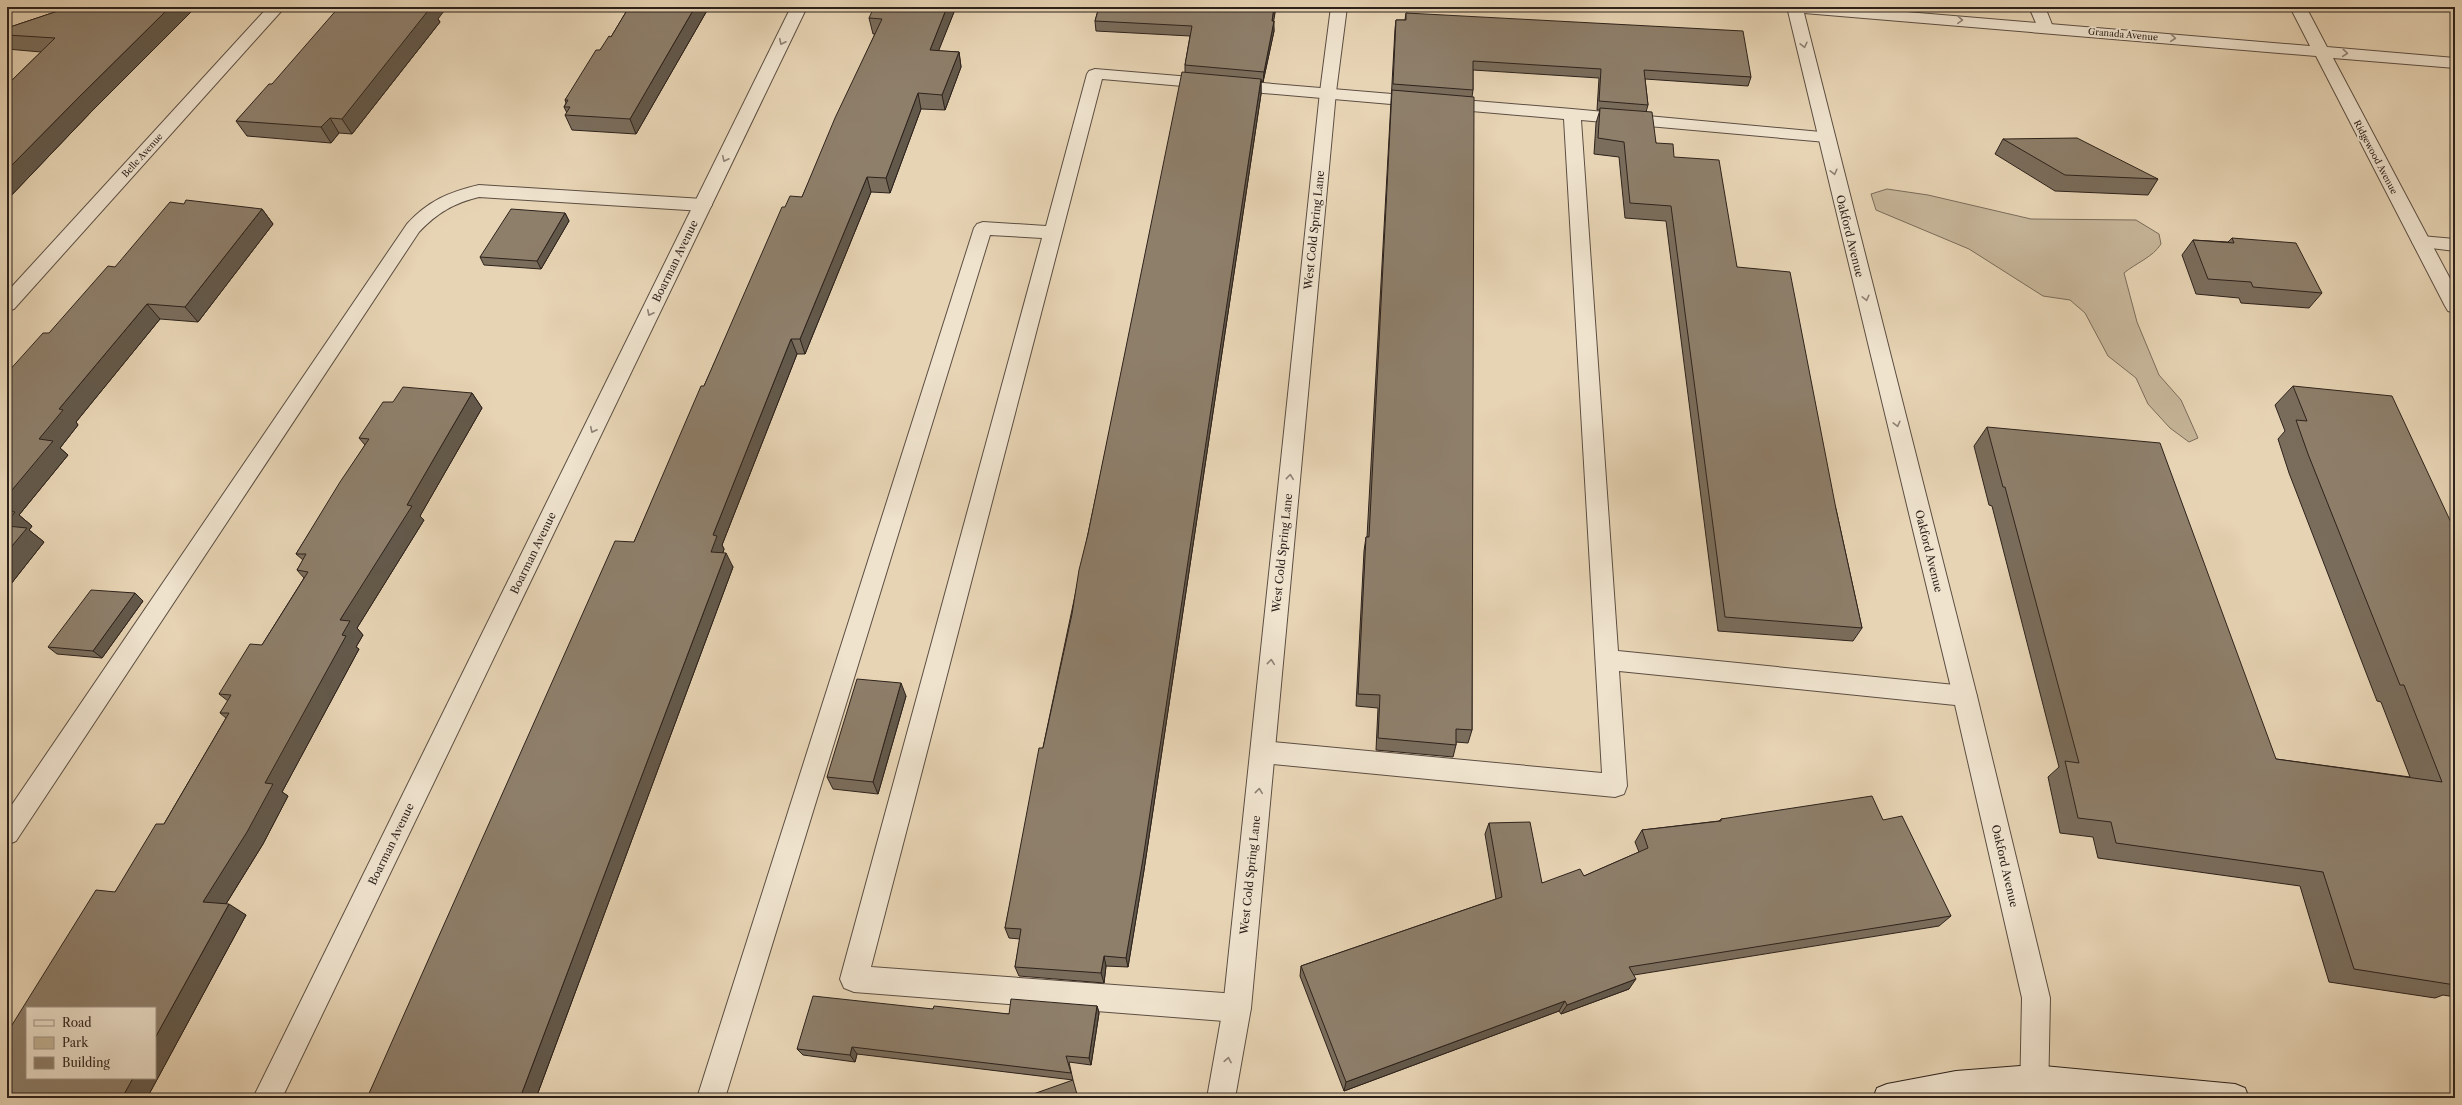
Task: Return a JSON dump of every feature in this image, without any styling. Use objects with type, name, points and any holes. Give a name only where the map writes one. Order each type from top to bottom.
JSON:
[{"type":"street","name":"Belle Avenue","points":[[7,304],[276,7]]},
{"type":"street","name":"Boarman Avenue","points":[[267,1098],[799,7]]},
{"type":"street","name":"West Cold Spring Lane","points":[[1221,1098],[1237,1008],[1328,92],[1339,7]]},
{"type":"street","name":"Granada Avenue","points":[[1791,7],[2044,27],[2455,63]]},
{"type":"street","name":"Oakford Avenue","points":[[1795,7],[1965,696],[2036,998],[2034,1089]]},
{"type":"street","points":[[2037,7],[2044,27]]},
{"type":"street","name":"Ridgewood Avenue","points":[[2298,7],[2455,306]]},
{"type":"street","points":[[1237,1008],[854,979],[1095,74],[1328,92],[1826,137]]},
{"type":"street","points":[[1263,752],[1615,786],[1572,114]]},
{"type":"street","points":[[7,833],[413,228],[427,211],[454,196],[479,191],[703,205]]},
{"type":"street","points":[[711,1098],[983,228],[1052,232]]},
{"type":"street","points":[[2421,242],[2455,245]]},
{"type":"street","points":[[1607,660],[1965,696]]},
{"type":"street","points":[[1887,1098],[1956,1085],[2235,1098]]},
{"type":"green space","points":[[1887,189],[1928,195],[2031,219],[2136,220],[2159,234],[2161,244],[2158,249],[2124,273],[2137,322],[2159,375],[2181,400],[2198,438],[2189,442],[2170,428],[2148,404],[2136,378],[2108,356],[2085,313],[2070,300],[2043,296],[1969,249],[1876,210],[1871,194]]},
{"type":"building","points":[[70,7],[170,7],[7,170],[7,85],[55,38],[7,35],[7,28]]},
{"type":"building","points":[[339,7],[431,7],[342,119],[330,118],[321,127],[236,121],[269,84],[272,84]]},
{"type":"building","points":[[629,7],[695,7],[630,119],[565,115],[570,107],[564,107],[568,100],[565,100],[596,50],[600,50],[609,36],[611,37]]},
{"type":"building","points":[[874,7],[947,7],[930,50],[959,52],[942,95],[918,93],[886,178],[867,177],[800,339],[791,339],[713,535],[717,536],[711,552],[726,553],[520,1098],[367,1098],[615,541],[634,542],[701,386],[704,386],[782,207],[785,207],[790,196],[802,197],[835,118],[882,19],[869,18]]},
{"type":"building","points":[[1099,7],[1274,7],[1272,21],[1274,21],[1264,72],[1185,65],[1192,26],[1095,21]]},
{"type":"building","points":[[1406,13],[1743,31],[1751,77],[1644,70],[1648,105],[1599,101],[1601,69],[1473,61],[1473,90],[1393,84],[1396,20],[1406,20]]},
{"type":"building","points":[[1182,72],[1261,79],[1143,859],[1126,958],[1104,956],[1101,973],[1015,967],[1021,929],[1005,928],[1039,748],[1043,748],[1072,614],[1079,570],[1088,534]]},
{"type":"building","points":[[1392,90],[1474,97],[1472,730],[1456,729],[1456,745],[1378,738],[1380,695],[1358,694],[1366,537],[1369,537]]},
{"type":"building","points":[[1600,108],[1652,112],[1656,143],[1673,144],[1674,157],[1719,160],[1737,267],[1790,272],[1836,509],[1862,628],[1725,617],[1671,206],[1630,203],[1624,142],[1598,138]]},
{"type":"building","points":[[2077,138],[2158,179],[2065,175],[2003,139]]},
{"type":"building","points":[[186,200],[262,209],[185,307],[147,304],[59,409],[63,410],[39,439],[53,441],[7,496],[7,373],[43,333],[49,333],[108,266],[115,267],[170,202],[184,204]]},
{"type":"building","points":[[511,209],[565,213],[537,261],[480,257]]},
{"type":"building","points":[[2232,238],[2296,243],[2322,293],[2253,287],[2251,282],[2208,279],[2193,240],[2234,243]]},
{"type":"building","points":[[2293,386],[2392,396],[2455,531],[2455,985],[2354,969],[2323,872],[2116,843],[2111,822],[2078,818],[2065,761],[2079,763],[2005,487],[2003,487],[1987,427],[2160,443],[2276,759],[2442,782],[2404,685],[2400,685],[2308,454],[2296,420],[2307,421]]},
{"type":"building","points":[[403,387],[472,393],[407,505],[412,506],[340,620],[350,621],[342,635],[346,636],[265,783],[273,784],[247,832],[203,902],[229,904],[156,1036],[156,1007],[26,1007],[26,1079],[132,1079],[122,1098],[7,1098],[7,1033],[96,890],[115,892],[156,824],[164,824],[229,713],[220,713],[231,695],[219,694],[250,644],[262,645],[308,572],[297,570],[306,554],[296,554],[340,482],[369,439],[359,438],[383,402],[393,402]]},
{"type":"building","points":[[7,511],[15,512],[7,522]]},
{"type":"building","points":[[7,526],[27,528],[7,552]]},
{"type":"building","points":[[91,590],[135,593],[93,651],[48,647]]},
{"type":"building","points":[[857,679],[901,683],[873,782],[827,777]]},
{"type":"building","points":[[1872,796],[1883,820],[1902,816],[1951,916],[1629,967],[1636,979],[1567,1005],[1565,1001],[1346,1082],[1301,966],[1502,897],[1489,823],[1530,822],[1542,883],[1580,869],[1584,876],[1648,848],[1642,830],[1721,821],[1721,819]]},
{"type":"building","points":[[813,996],[933,1009],[934,1006],[1009,1014],[1011,999],[1097,1006],[1089,1058],[1066,1056],[1071,1073],[852,1047],[850,1055],[797,1049]]},
{"type":"building","points":[[1073,1080],[1078,1098],[1022,1098]]}]
